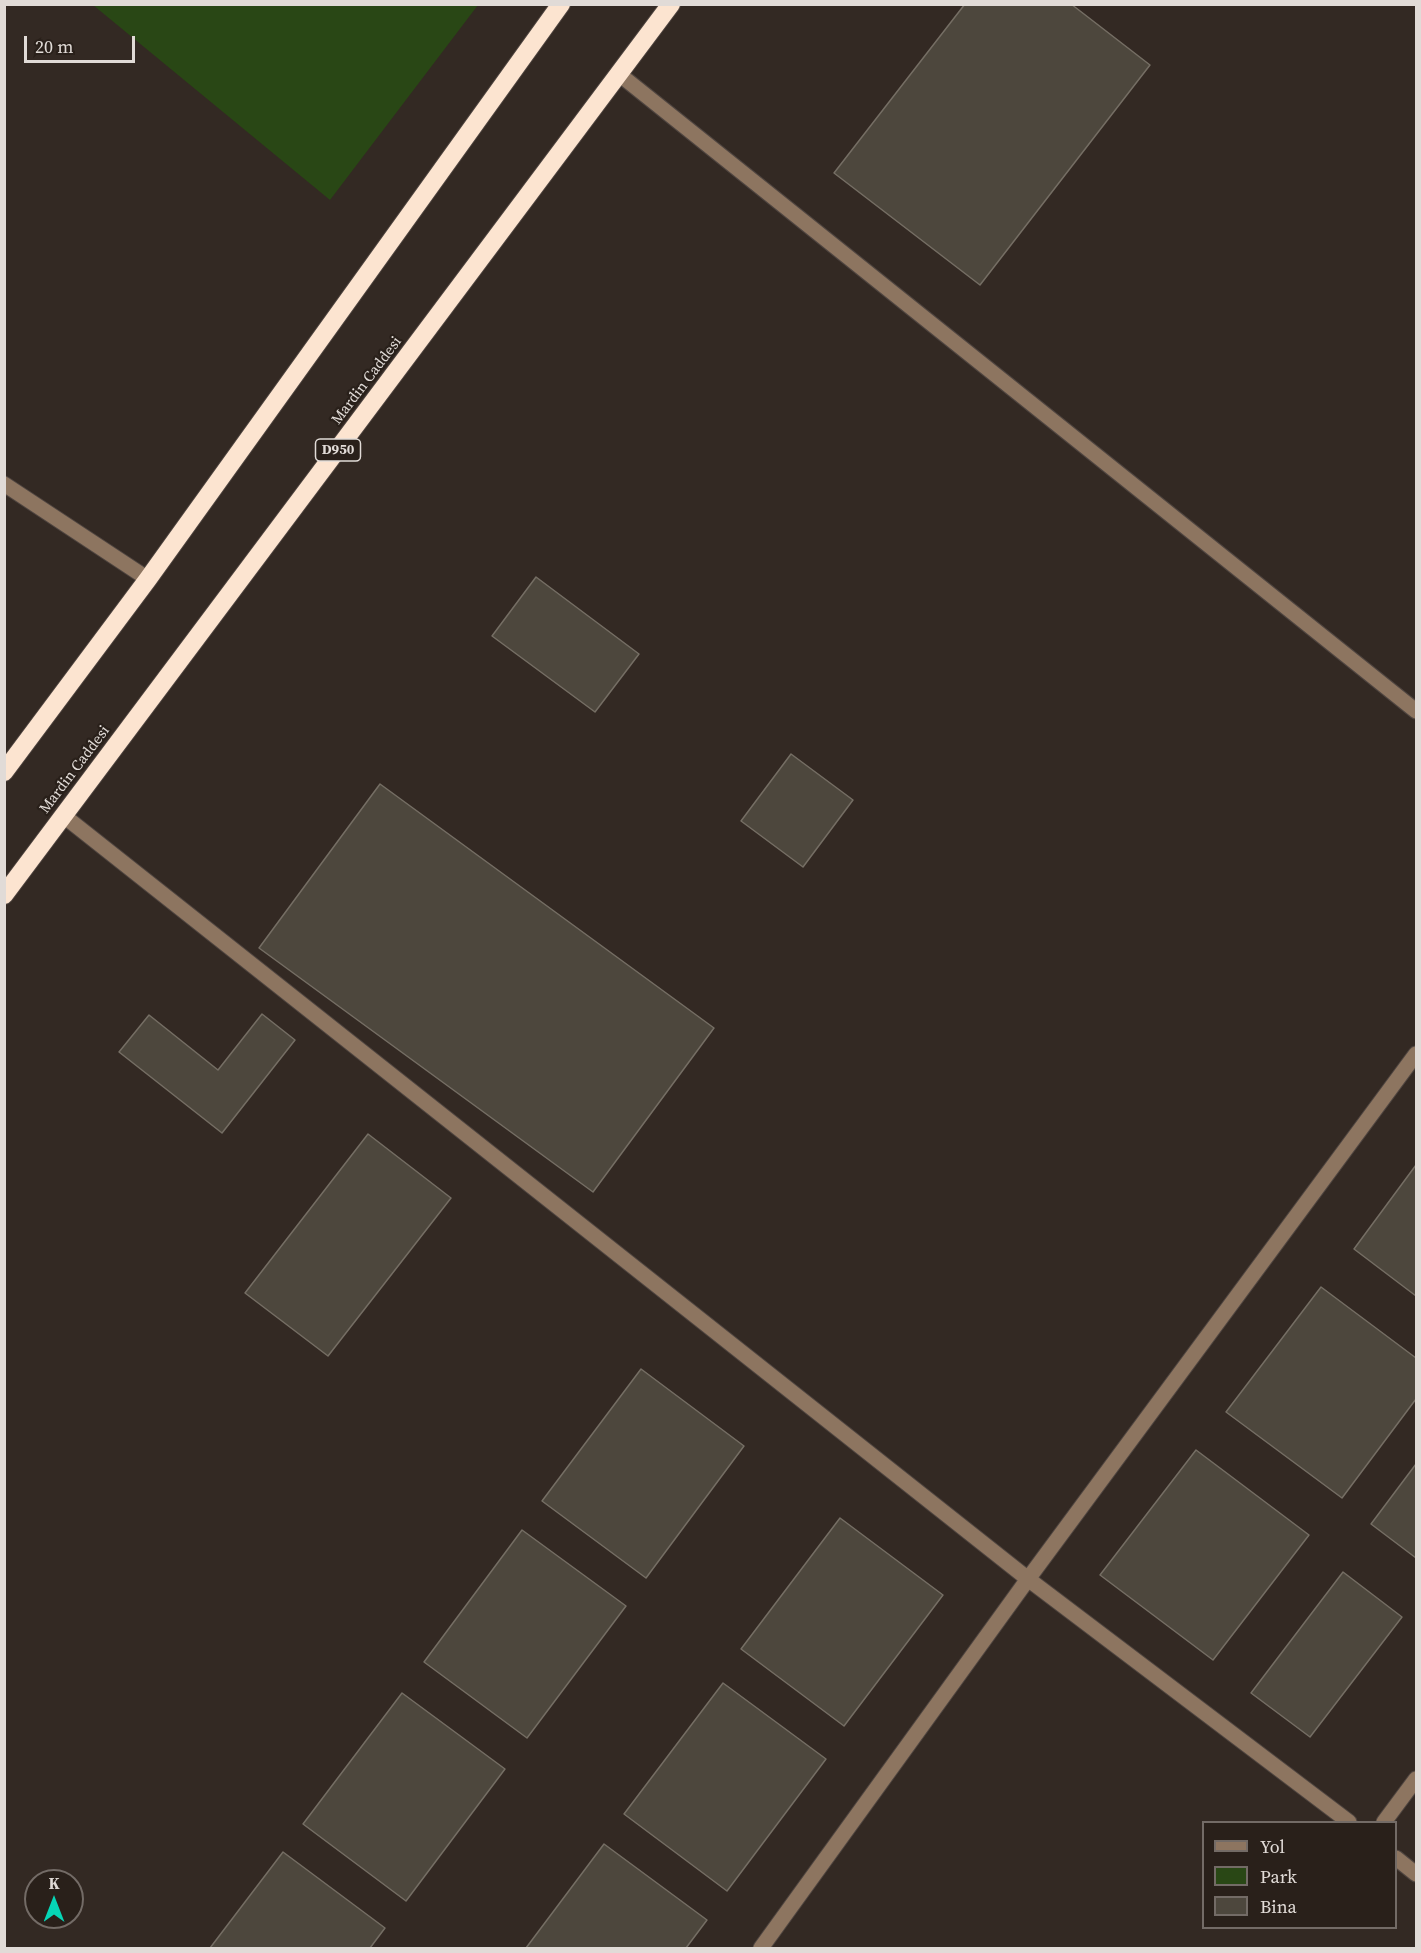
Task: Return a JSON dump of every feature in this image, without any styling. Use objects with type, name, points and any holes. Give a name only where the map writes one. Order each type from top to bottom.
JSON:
[{"type":"highway","points":[[4,772],[148,579],[561,4]]},
{"type":"highway","name":"Mardin Caddesi","points":[[4,895],[671,4]]},
{"type":"street","points":[[619,74],[1416,711]]},
{"type":"street","points":[[4,484],[148,579]]},
{"type":"street","points":[[64,816],[1028,1579],[1348,1821]]},
{"type":"street","points":[[761,1948],[1028,1579],[1416,1054]]},
{"type":"street","points":[[1385,1821],[1416,1779]]},
{"type":"street","points":[[1397,1860],[1416,1874]]},
{"type":"green space","points":[[93,5],[478,5],[330,200]]},
{"type":"building","points":[[965,4],[1071,4],[1150,65],[980,285],[834,173]]},
{"type":"building","points":[[536,577],[639,654],[595,712],[492,636]]},
{"type":"building","points":[[791,754],[853,800],[803,867],[741,821]]},
{"type":"building","points":[[380,784],[714,1028],[593,1192],[259,948]]},
{"type":"building","points":[[262,1014],[295,1040],[222,1133],[119,1052],[149,1015],[218,1070]]},
{"type":"building","points":[[368,1134],[451,1198],[328,1356],[245,1293]]},
{"type":"building","points":[[1416,1165],[1416,1296],[1354,1249]]},
{"type":"building","points":[[1321,1287],[1416,1358],[1416,1399],[1342,1498],[1226,1412]]},
{"type":"building","points":[[641,1369],[744,1446],[646,1578],[542,1501]]},
{"type":"building","points":[[1196,1450],[1309,1535],[1213,1660],[1100,1575]]},
{"type":"building","points":[[1416,1464],[1416,1558],[1371,1524]]},
{"type":"building","points":[[840,1518],[943,1595],[844,1726],[741,1649]]},
{"type":"building","points":[[522,1530],[626,1606],[527,1738],[424,1662]]},
{"type":"building","points":[[1343,1572],[1402,1617],[1310,1737],[1251,1693]]},
{"type":"building","points":[[723,1683],[826,1759],[727,1891],[624,1814]]},
{"type":"building","points":[[402,1693],[505,1769],[406,1901],[303,1824]]},
{"type":"building","points":[[604,1844],[707,1920],[686,1948],[526,1948]]},
{"type":"building","points":[[283,1852],[385,1928],[370,1948],[210,1948]]}]
